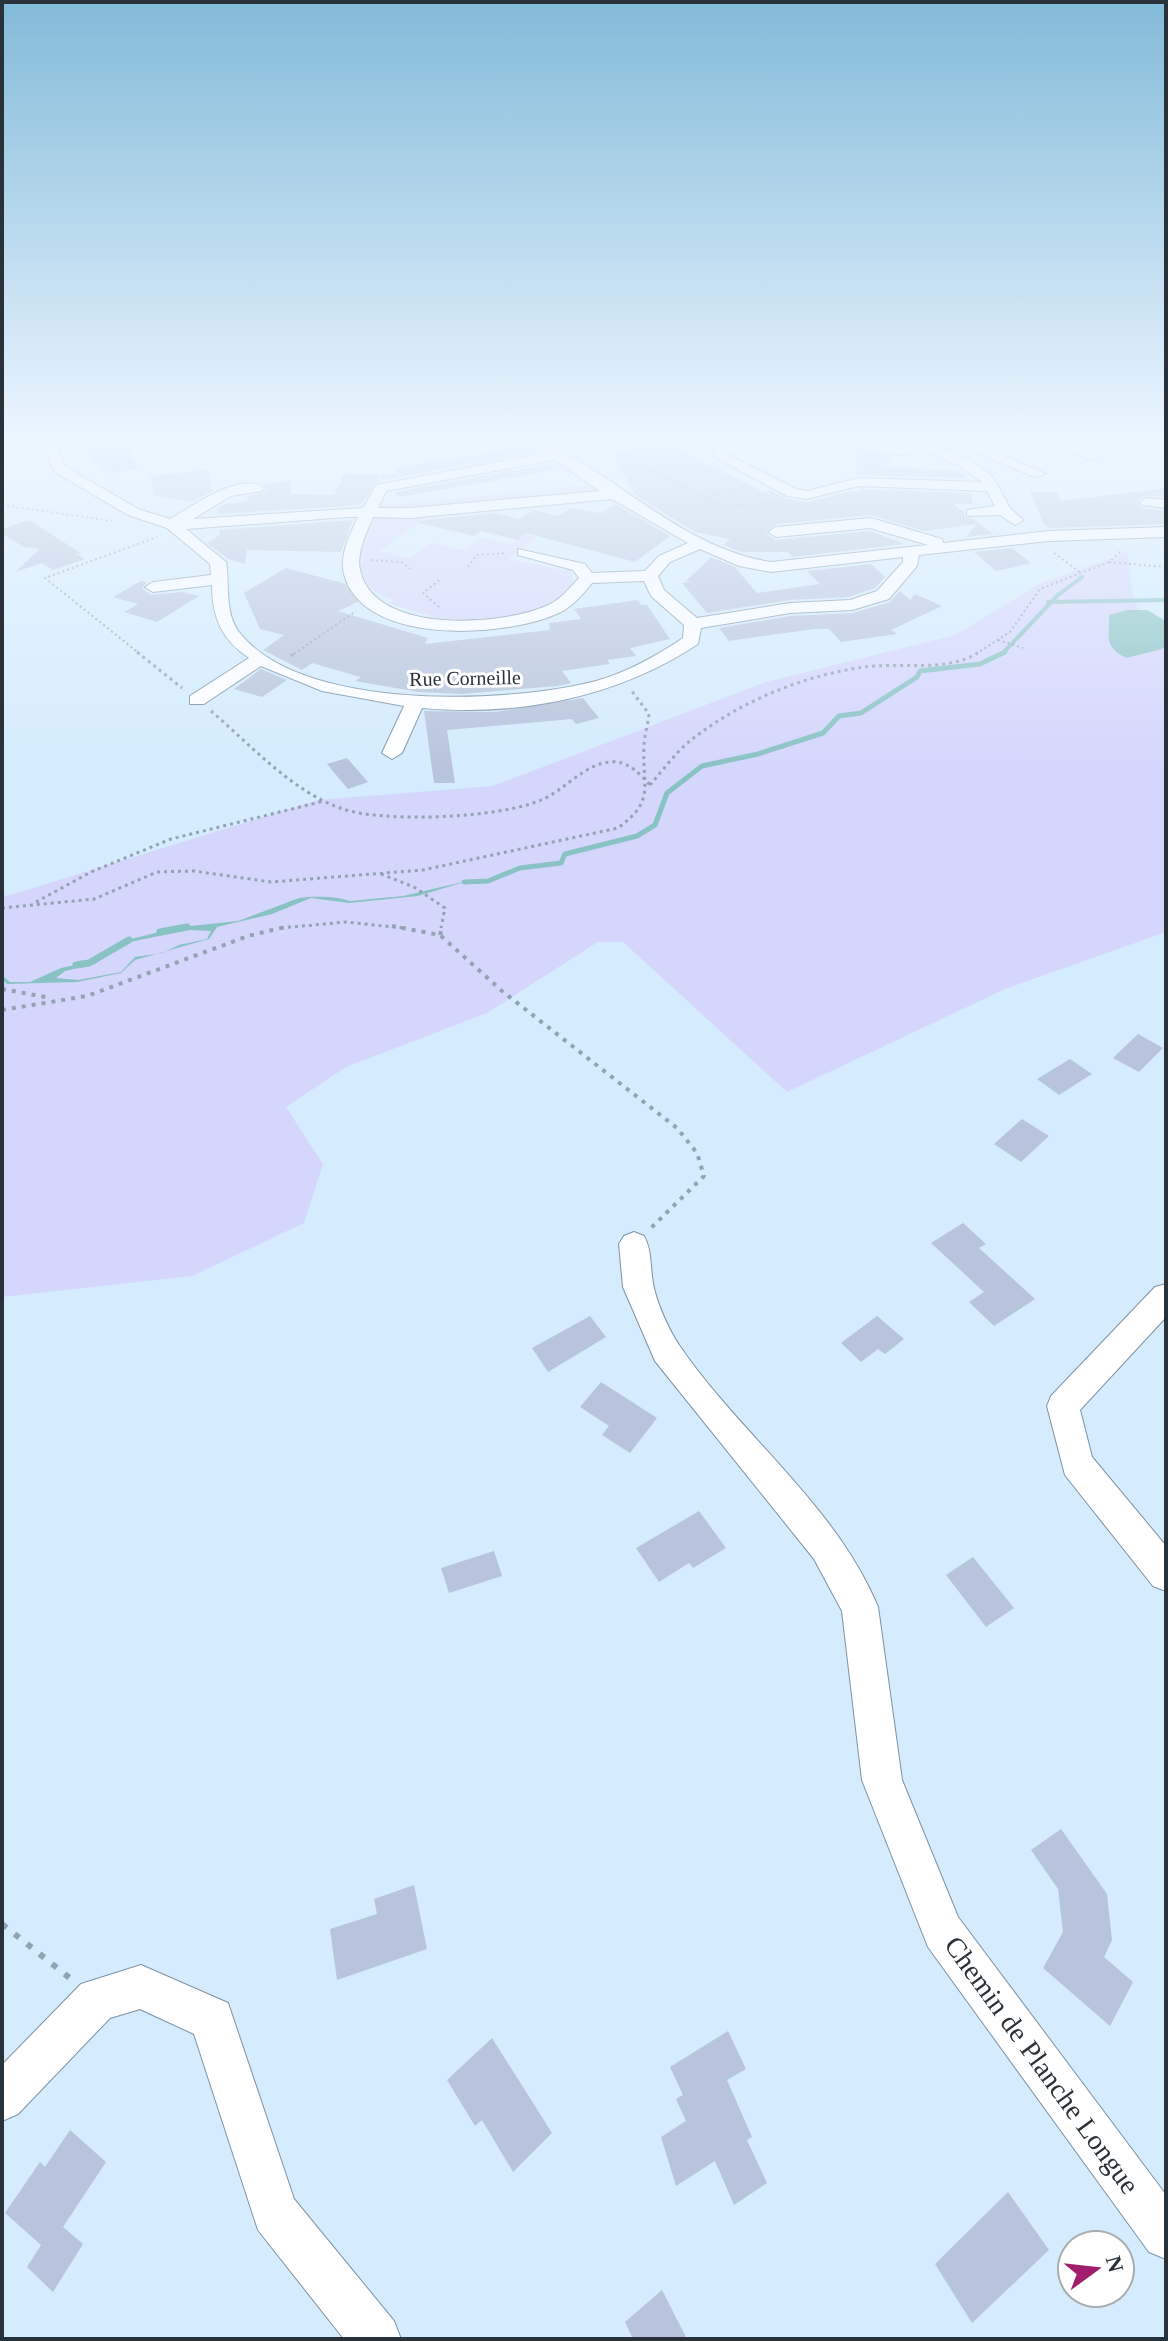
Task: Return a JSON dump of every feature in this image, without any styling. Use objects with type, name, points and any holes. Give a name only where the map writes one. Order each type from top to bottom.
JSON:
[{"type":"street","points":[[153,587],[222,579],[218,562],[205,551]]},
{"type":"street","points":[[355,551],[352,575],[372,600],[384,609],[417,621],[460,627],[489,627],[553,610],[573,595],[587,578],[650,576]]},
{"type":"street","points":[[681,551],[654,566],[650,576],[657,592],[693,624],[790,608],[852,605],[883,595],[911,563],[911,551]]},
{"type":"street","points":[[718,551],[745,563],[771,567],[909,551]]},
{"type":"street","points":[[524,552],[579,567],[587,578]]},
{"type":"street","name":"Rue Corneille","points":[[222,579],[225,622],[268,663],[306,681],[359,696],[415,703],[515,701],[569,693],[622,679],[674,655],[692,640],[693,624]]},
{"type":"street","points":[[197,700],[268,663]]},
{"type":"street","points":[[392,753],[415,703]]},
{"type":"street","name":"Chemin de Planche Longue","points":[[634,1244],[638,1287],[666,1352],[826,1547],[860,1607],[882,1780],[943,1932],[1166,2235]]},
{"type":"street","points":[[1166,1296],[1063,1406],[1077,1464],[1166,1574]]},
{"type":"street","points":[[2,2098],[97,2000],[141,1987],[212,2019],[275,2213],[376,2339]]},
{"type":"path","points":[[113,551],[45,578],[326,801],[343,809],[376,815],[452,814],[538,802],[550,797],[578,774],[600,764],[622,761],[635,766],[650,785]]},
{"type":"path","points":[[1057,551],[1081,573]]},
{"type":"path","points":[[468,567],[477,555],[487,552],[517,555],[524,552]]},
{"type":"path","points":[[352,563],[387,560],[401,562],[413,571]]},
{"type":"path","points":[[2,908],[94,899],[157,872],[194,871],[271,882],[424,870],[618,828],[638,815],[650,785],[689,741],[750,700],[812,679],[865,667],[936,664],[973,656],[1010,632],[1040,589],[1109,562],[1166,567]]},
{"type":"path","points":[[441,579],[423,593],[457,619],[460,627]]},
{"type":"path","points":[[268,663],[372,600]]},
{"type":"path","points":[[998,640],[1023,648]]},
{"type":"path","points":[[622,679],[649,714],[644,746],[650,785]]},
{"type":"path","points":[[29,904],[105,865],[171,839],[326,801]]},
{"type":"path","points":[[379,874],[414,887],[445,908],[440,935]]},
{"type":"path","points":[[2,1010],[87,996],[248,936],[292,925],[346,922],[440,935],[502,991],[677,1128],[697,1153],[704,1176],[634,1244]]},
{"type":"path","points":[[2,989],[57,1000]]},
{"type":"path","points":[[2,1924],[97,2000]]},
{"type":"shaded area","points":[[361,551],[380,551],[409,558],[419,551],[519,551],[508,559],[570,569],[573,582],[553,600],[519,615],[481,621],[480,618],[470,622],[443,620],[388,603],[394,600],[371,587],[358,562],[365,559],[358,558]]},
{"type":"shaded area","points":[[1128,552],[1134,602],[1166,649],[1166,932],[1005,989],[787,1092],[623,942],[598,942],[487,1013],[346,1067],[286,1107],[323,1164],[304,1223],[192,1276],[2,1297],[2,894],[7,896],[318,800],[493,786],[766,682],[955,635],[1041,583]]},
{"type":"shaded area","points":[[1127,610],[1147,610],[1164,620],[1166,645],[1162,649],[1126,658],[1114,649],[1109,640],[1109,615]]},
{"type":"shaded area","points":[[471,880],[418,896],[349,903],[311,898],[272,914],[217,927],[209,939],[166,951],[207,939],[211,931],[189,930],[125,943],[95,964],[65,971],[56,978],[78,980],[121,972],[135,957],[157,954],[135,960],[121,973],[77,982],[7,984],[2,979],[2,975],[10,982],[30,982],[61,968],[95,961],[122,941],[181,927],[238,921],[299,898],[324,897],[350,901],[403,896]]},
{"type":"building","points":[[38,551],[78,551],[82,554],[75,553],[85,559],[53,570],[42,563],[15,572]]},
{"type":"building","points":[[218,551],[247,551],[245,564],[228,559]]},
{"type":"building","points":[[595,551],[649,551],[635,562]]},
{"type":"building","points":[[843,551],[793,557],[788,552],[741,552]]},
{"type":"building","points":[[1016,551],[1031,563],[996,571],[974,552]]},
{"type":"building","points":[[711,557],[735,567],[757,593],[820,584],[807,571],[871,564],[885,577],[875,588],[849,597],[790,600],[707,613],[682,583],[691,582],[686,581]]},
{"type":"building","points":[[286,568],[346,584],[358,602],[338,611],[428,638],[425,644],[550,630],[549,623],[581,619],[574,609],[637,600],[641,605],[647,605],[670,639],[630,648],[636,656],[607,660],[610,664],[562,671],[571,683],[557,686],[461,694],[419,692],[355,681],[361,677],[312,663],[302,670],[263,650],[284,635],[260,629],[244,593]]},
{"type":"building","points":[[141,581],[147,582],[142,588],[151,595],[182,592],[199,596],[157,622],[124,612],[138,604],[113,597]]},
{"type":"building","points":[[900,591],[910,600],[915,594],[942,606],[891,630],[897,634],[841,642],[829,629],[729,641],[719,628],[790,616],[853,613],[890,602]]},
{"type":"building","points":[[261,669],[287,680],[262,697],[234,689]]},
{"type":"building","points":[[583,698],[599,718],[576,724],[572,719],[447,730],[455,783],[434,783],[424,711],[495,712]]},
{"type":"building","points":[[347,758],[368,782],[348,789],[327,764]]},
{"type":"building","points":[[1138,1034],[1163,1048],[1139,1072],[1113,1058]]},
{"type":"building","points":[[1070,1059],[1092,1074],[1059,1095],[1037,1079]]},
{"type":"building","points":[[1022,1119],[1049,1136],[1021,1162],[994,1144]]},
{"type":"building","points":[[963,1223],[986,1244],[979,1248],[1035,1299],[994,1326],[969,1302],[984,1292],[931,1243]]},
{"type":"building","points":[[590,1316],[606,1337],[548,1372],[532,1348]]},
{"type":"building","points":[[877,1316],[904,1339],[885,1354],[878,1349],[861,1362],[841,1343]]},
{"type":"building","points":[[601,1382],[657,1418],[630,1453],[602,1435],[609,1426],[580,1407]]},
{"type":"building","points":[[699,1511],[726,1548],[693,1568],[689,1563],[659,1582],[636,1548]]},
{"type":"building","points":[[494,1551],[502,1576],[449,1593],[441,1568]]},
{"type":"building","points":[[973,1557],[1014,1608],[986,1627],[946,1575]]},
{"type":"building","points":[[1061,1829],[1107,1894],[1112,1940],[1104,1957],[1133,1982],[1110,2026],[1043,1968],[1063,1932],[1058,1889],[1031,1850]]},
{"type":"building","points":[[414,1885],[427,1949],[337,1980],[330,1929],[377,1914],[374,1899]]},
{"type":"building","points":[[728,2031],[746,2069],[727,2080],[752,2137],[747,2140],[767,2183],[734,2205],[715,2161],[676,2186],[661,2137],[686,2121],[676,2099],[683,2095],[670,2067]]},
{"type":"building","points":[[492,2038],[552,2133],[513,2172],[482,2120],[475,2126],[447,2080]]},
{"type":"building","points":[[70,2130],[106,2162],[63,2227],[83,2244],[53,2292],[27,2267],[41,2245],[5,2213],[40,2162],[45,2167]]},
{"type":"building","points":[[1008,2192],[1049,2250],[972,2323],[935,2264]]},
{"type":"building","points":[[662,2290],[687,2339],[633,2339],[625,2322]]},
{"type":"waterway","points":[[1051,602],[1082,577]]},
{"type":"waterway","points":[[1051,602],[1166,600]]},
{"type":"waterway","points":[[1003,653],[1051,602]]},
{"type":"waterway","points":[[464,882],[488,881],[520,868],[561,863],[565,854],[637,836],[655,825],[667,793],[702,766],[758,754],[823,733],[839,716],[861,713],[917,677],[920,671],[980,664],[1003,653]]},
{"type":"waterway","points":[[160,932],[187,927],[183,928]]},
{"type":"waterway","points":[[76,965],[89,963],[129,940]]}]
